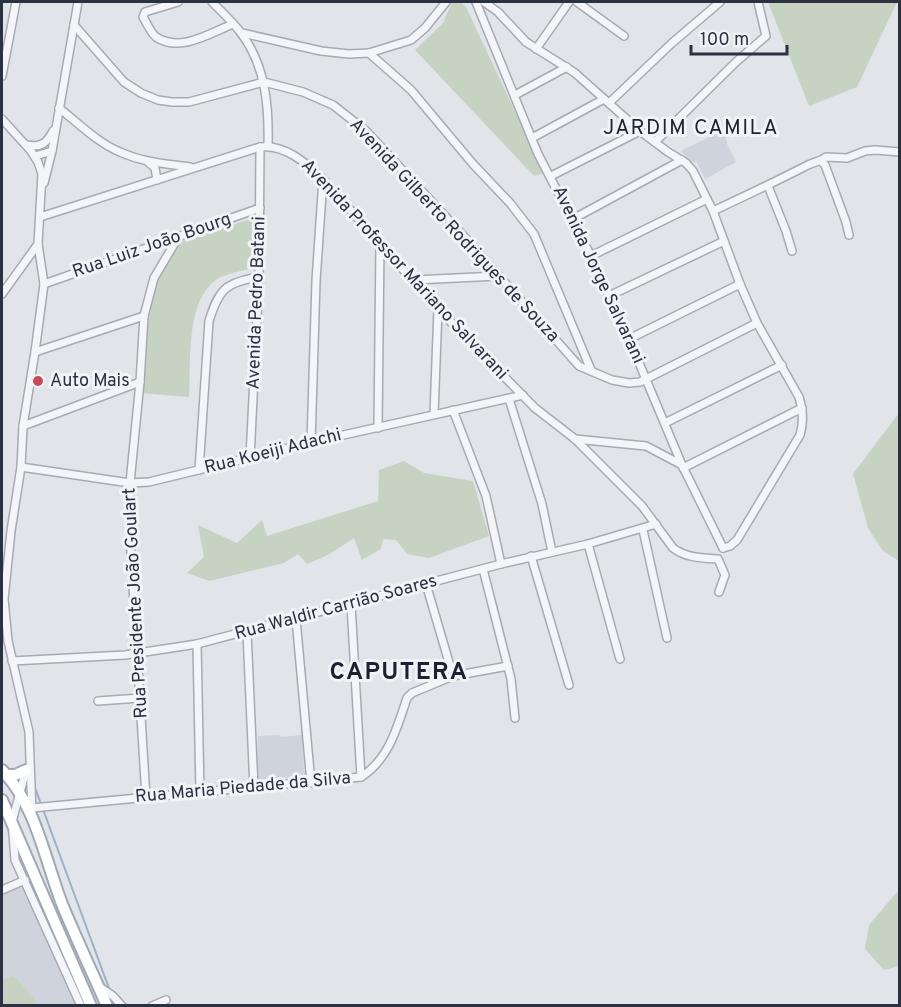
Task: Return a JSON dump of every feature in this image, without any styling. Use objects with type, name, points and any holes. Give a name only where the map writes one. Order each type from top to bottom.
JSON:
[{"type":"main road","points":[[4,772],[15,775],[29,765]]},
{"type":"main road","points":[[4,772],[20,795],[33,820],[62,903],[107,1005]]},
{"type":"main road","points":[[2,800],[91,1005]]},
{"type":"street","points":[[2,76],[16,2]]},
{"type":"street","points":[[42,188],[52,151],[78,2]]},
{"type":"street","points":[[178,2],[145,12],[143,17],[156,36],[170,43],[180,44],[233,24]]},
{"type":"street","points":[[212,2],[242,33],[321,51],[349,54],[369,53],[411,40],[425,28],[446,2]]},
{"type":"street","name":"Avenida Jorge Salvarani","points":[[476,2],[532,138],[591,256],[629,339],[682,466],[723,548]]},
{"type":"street","points":[[484,2],[498,12],[522,38],[567,67],[640,131],[682,160],[693,171],[713,211],[740,284],[802,408],[803,422],[800,435],[737,540],[723,548],[718,559],[725,575],[719,592]]},
{"type":"street","points":[[536,49],[569,2]]},
{"type":"street","points":[[577,2],[624,36]]},
{"type":"street","points":[[532,138],[606,101],[720,2]]},
{"type":"street","points":[[655,142],[736,62],[766,36],[758,2]]},
{"type":"street","points":[[74,26],[124,82],[158,100],[189,102],[264,82]]},
{"type":"street","name":"Avenida Pedro Batani","points":[[242,33],[258,65],[268,105],[260,208],[250,458]]},
{"type":"street","points":[[369,53],[411,90],[473,164],[510,203],[534,234],[591,370]]},
{"type":"street","points":[[515,95],[567,67]]},
{"type":"street","name":"Avenida Gilberto Rodrigues de Souza","points":[[264,82],[322,99],[339,109],[358,125],[454,226],[578,364],[612,380],[628,383],[646,380]]},
{"type":"street","points":[[59,108],[108,146],[133,157],[193,168]]},
{"type":"street","points":[[2,119],[27,145],[42,171],[38,244],[44,284],[36,352],[23,426],[21,466],[4,599],[12,661],[29,732],[33,820]]},
{"type":"street","points":[[27,145],[38,147],[42,145],[49,139],[56,126]]},
{"type":"street","points":[[551,176],[640,131]]},
{"type":"street","points":[[40,217],[264,147]]},
{"type":"street","name":"Avenida Professor Mariano Salvarani","points":[[264,147],[276,148],[303,160],[323,179],[438,309],[535,408],[575,440],[642,506],[678,552],[696,557],[718,559]]},
{"type":"street","points":[[34,156],[52,151]]},
{"type":"street","points":[[713,211],[826,157],[847,158],[865,151],[900,152]]},
{"type":"street","points":[[147,160],[154,168],[157,180]]},
{"type":"street","points":[[573,219],[682,160]]},
{"type":"street","points":[[821,161],[825,165],[849,236]]},
{"type":"street","points":[[311,443],[323,179]]},
{"type":"street","points":[[768,186],[792,251]]},
{"type":"street","points":[[591,256],[707,199]]},
{"type":"street","name":"Rua Luiz João Bourg","points":[[44,284],[260,208]]},
{"type":"street","name":"Rua Presidente João Goulart","points":[[146,798],[131,554],[130,483],[144,316],[154,278],[179,237]]},
{"type":"street","points":[[609,296],[724,242]]},
{"type":"street","points":[[2,294],[38,244]]},
{"type":"street","points":[[378,428],[380,244]]},
{"type":"street","points":[[414,280],[498,276]]},
{"type":"street","points":[[199,471],[209,321],[212,311],[217,298],[231,283],[259,277]]},
{"type":"street","points":[[629,339],[740,284]]},
{"type":"street","points":[[434,414],[438,309]]},
{"type":"street","points":[[36,352],[144,316]]},
{"type":"street","points":[[646,380],[758,323]]},
{"type":"street","points":[[664,423],[782,364]]},
{"type":"street","points":[[23,426],[140,382]]},
{"type":"street","name":"Rua Koeiji Adachi","points":[[21,466],[130,483],[149,482],[523,395]]},
{"type":"street","points":[[509,399],[542,504],[552,552]]},
{"type":"street","points":[[575,440],[646,446],[682,466],[802,408]]},
{"type":"street","points":[[453,411],[486,496],[501,564]]},
{"type":"street","name":"Rua Waldir Carrião Soares","points":[[12,661],[137,654],[197,644],[531,556],[643,530],[656,524]]},
{"type":"street","points":[[643,530],[668,638]]},
{"type":"street","points":[[588,544],[620,659]]},
{"type":"street","points":[[531,556],[569,685]]},
{"type":"street","points":[[483,569],[508,666],[515,718]]},
{"type":"street","points":[[426,584],[453,676]]},
{"type":"street","points":[[351,605],[362,777]]},
{"type":"street","points":[[296,618],[311,783]]},
{"type":"street","points":[[247,632],[254,788]]},
{"type":"street","points":[[197,644],[200,792]]},
{"type":"street","name":"Rua Maria Piedade da Silva","points":[[32,808],[362,777],[370,771],[391,744],[407,699],[412,693],[453,676],[508,666]]},
{"type":"street","points":[[98,701],[140,698]]},
{"type":"street","points":[[29,765],[12,822],[15,860],[81,1005]]},
{"type":"street","points":[[2,890],[25,880]]},
{"type":"street","points":[[98,987],[122,1005]]},
{"type":"street","points":[[152,1005],[166,1000]]},
{"type":"shaded area","points":[[725,129],[727,144],[736,162],[705,179],[696,161],[693,163],[681,151]]},
{"type":"shaded area","points":[[280,735],[281,737],[302,735],[304,771],[308,772],[308,776],[257,780],[258,736]]},
{"type":"shaded area","points":[[23,886],[75,1005],[38,1005],[14,975],[2,980],[2,895]]},
{"type":"green space","points":[[452,2],[461,2],[466,7],[544,173],[534,176],[415,50],[443,23]]},
{"type":"green space","points":[[768,2],[897,2],[857,87],[809,106]]},
{"type":"green space","points":[[254,218],[250,269],[219,278],[211,284],[197,307],[191,337],[189,397],[141,393],[146,324],[159,272],[182,241]]},
{"type":"green space","points":[[899,413],[899,561],[883,551],[868,528],[853,474]]},
{"type":"green space","points":[[404,461],[424,473],[473,481],[489,536],[429,558],[407,554],[396,540],[383,539],[381,549],[362,560],[354,538],[328,555],[307,564],[298,554],[284,563],[209,581],[187,573],[204,557],[198,525],[237,543],[262,520],[267,536],[378,501],[379,470]]},
{"type":"green space","points":[[899,892],[899,966],[884,970],[865,949],[869,925]]},
{"type":"green space","points":[[14,975],[38,1005],[2,1005],[2,980]]},
{"type":"waterway","points":[[34,785],[110,991]]},
{"type":"place","name":"Auto Mais","points":[[38,381]]},
{"type":"district","name":"JARDIM CAMILA","points":[[691,128]]},
{"type":"district","name":"CAPUTERA","points":[[399,673]]}]
